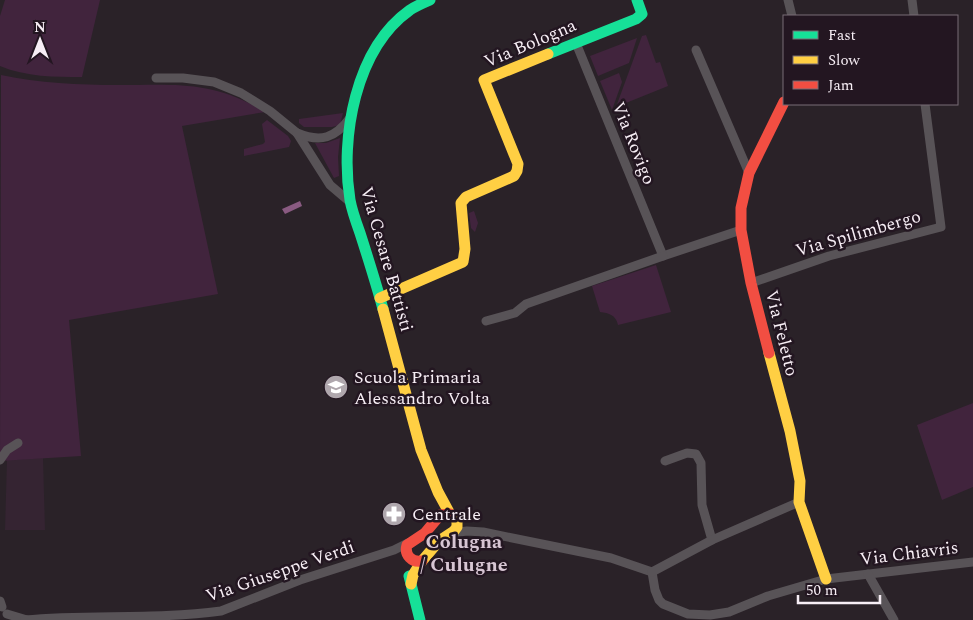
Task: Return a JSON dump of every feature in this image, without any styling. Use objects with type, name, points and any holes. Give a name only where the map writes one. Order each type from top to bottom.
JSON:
[{"type":"street","name":"Via Cesare Battisti","points":[[430,0],[410,10],[392,26],[375,48],[362,75],[351,116],[347,147],[347,174],[350,202],[380,298],[422,450],[438,492],[453,516]]},
{"type":"street","points":[[788,0],[792,15]]},
{"type":"street","points":[[912,0],[914,15]]},
{"type":"street","name":"Via Bologna","points":[[380,298],[463,262],[465,249],[461,202],[466,197],[510,178],[517,171],[518,164],[484,80],[636,19],[641,16],[639,5]]},
{"type":"street","name":"Via Rovigo","points":[[576,43],[663,256]]},
{"type":"street","points":[[696,50],[749,173]]},
{"type":"street","points":[[156,78],[183,78],[214,82],[241,93],[270,111],[297,133],[310,138],[334,134],[342,129],[351,116]]},
{"type":"street","name":"Via Feletto","points":[[783,104],[749,173],[741,208],[741,230],[751,282],[790,431],[800,481],[799,502],[826,579]]},
{"type":"street","name":"Via Spilimbergo","points":[[751,282],[829,256],[941,227],[925,105]]},
{"type":"street","points":[[297,133],[330,185],[350,202]]},
{"type":"street","points":[[486,321],[515,312],[526,304],[741,230]]},
{"type":"street","points":[[0,460],[7,450],[18,443]]},
{"type":"street","points":[[665,461],[687,453],[696,454],[701,463],[702,505],[712,540]]},
{"type":"street","name":"Via Cesare Battisti","points":[[437,519],[438,492]]},
{"type":"street","points":[[452,533],[478,531],[612,558],[652,572],[712,540],[799,502]]},
{"type":"street","points":[[407,551],[443,514],[453,516],[478,531]]},
{"type":"street","points":[[411,584],[414,573],[422,561],[439,540],[452,533],[457,527],[453,516]]},
{"type":"street","name":"Via Giuseppe Verdi","points":[[3,610],[26,620],[167,619],[210,613],[221,611],[295,582],[394,550],[407,551]]},
{"type":"street","points":[[407,551],[416,562],[422,561]]},
{"type":"street","points":[[407,551],[411,584],[420,620]]},
{"type":"street","name":"Via Chiavris","points":[[652,572],[659,600],[670,608],[688,614],[710,615],[729,612],[768,596],[826,579],[973,562]]},
{"type":"street","points":[[868,574],[894,620]]},
{"type":"shaded area","points":[[5,0],[100,0],[82,77],[30,74],[0,66],[0,16]]},
{"type":"shaded area","points":[[646,35],[656,63],[660,62],[668,86],[616,107],[642,36]]},
{"type":"shaded area","points":[[637,38],[629,63],[598,76],[590,56]]},
{"type":"shaded area","points":[[619,73],[622,82],[612,110],[600,81]]},
{"type":"shaded area","points":[[1,75],[44,82],[74,84],[194,86],[228,94],[265,112],[182,126],[218,294],[69,320],[81,456],[0,461]]},
{"type":"shaded area","points":[[343,113],[340,125],[332,127],[304,127],[299,123],[299,119]]},
{"type":"shaded area","points":[[267,120],[288,136],[291,141],[289,147],[244,156],[244,149],[265,142],[262,124]]},
{"type":"shaded area","points":[[340,138],[339,176],[334,178],[315,143],[326,143]]},
{"type":"shaded area","points":[[300,201],[302,206],[285,214],[282,209]]},
{"type":"shaded area","points":[[474,211],[478,223],[475,232],[471,228],[469,213]]},
{"type":"shaded area","points":[[656,265],[671,312],[618,325],[612,315],[600,312],[592,286]]},
{"type":"shaded area","points":[[973,403],[973,487],[942,500],[917,425]]},
{"type":"shaded area","points":[[43,458],[45,530],[5,530],[7,460]]},
{"type":"traffic: fast","points":[[383,309],[350,200],[347,176],[350,123],[364,71],[376,47],[391,27],[410,10],[430,0]]},
{"type":"traffic: fast","points":[[548,54],[636,19],[642,14],[637,0]]},
{"type":"traffic: fast","points":[[409,576],[420,620]]},
{"type":"traffic: slow","points":[[380,298],[463,262],[465,249],[461,203],[466,197],[514,176],[518,164],[484,80],[548,54]]},
{"type":"traffic: slow","points":[[383,309],[421,450],[438,492],[450,514],[457,521],[457,527],[454,531],[439,541],[422,561],[413,575],[411,584]]},
{"type":"traffic: slow","points":[[769,353],[790,431],[800,481],[799,502],[826,579]]},
{"type":"traffic: jam","points":[[769,353],[751,283],[741,230],[741,208],[749,173],[783,104]]},
{"type":"traffic: jam","points":[[422,561],[415,561],[410,558],[406,549],[407,545],[425,533],[440,515],[450,514]]},
{"type":"place","name":"Scuola Primaria Alessandro Volta","points":[[336,387]]},
{"type":"place","name":"Centrale","points":[[394,514]]},
{"type":"district","name":"Colugna / Culugne","points":[[464,552]]}]
